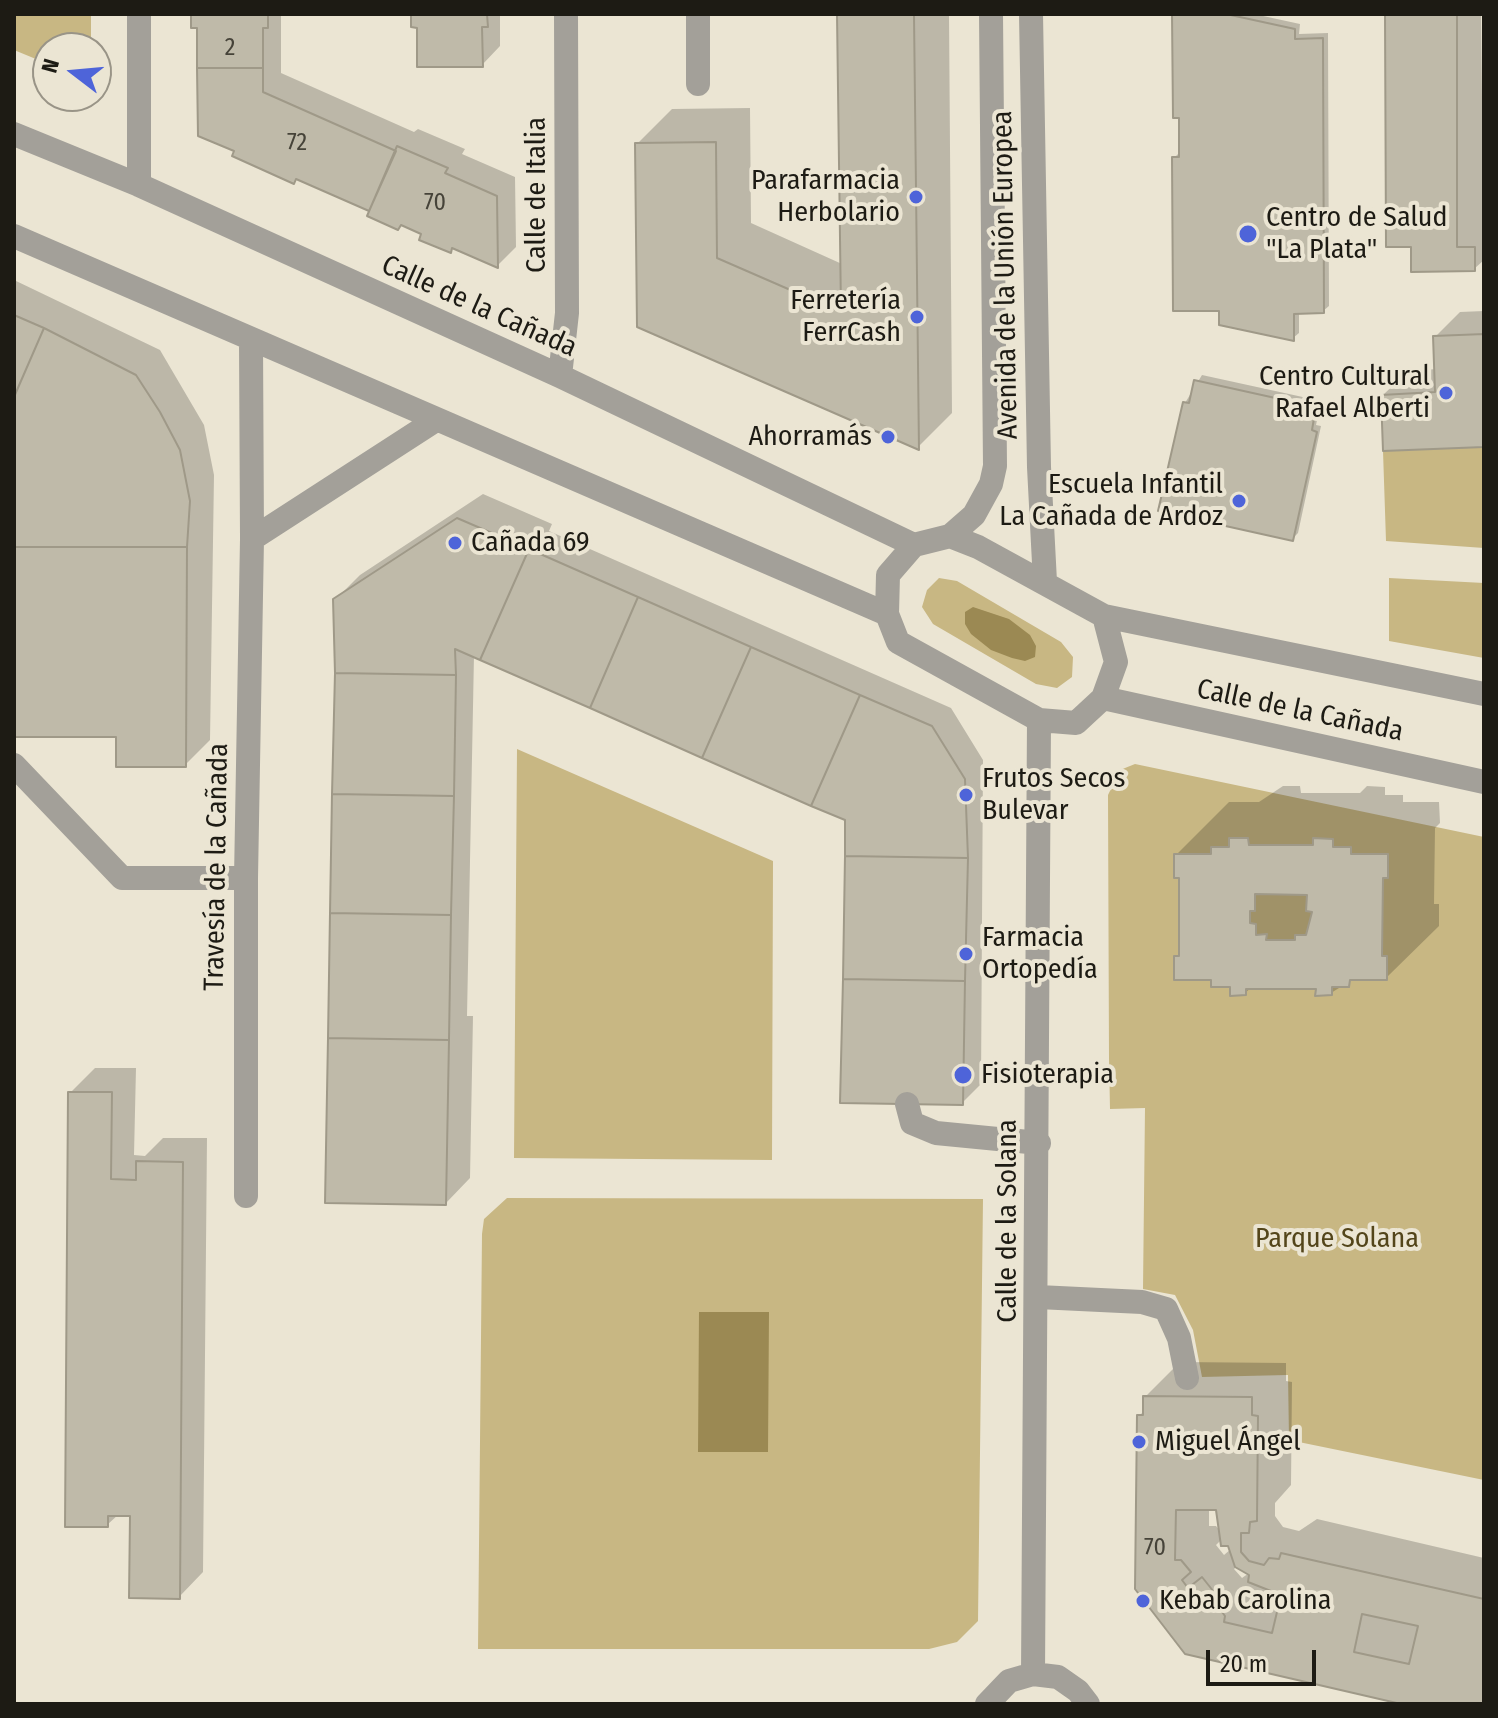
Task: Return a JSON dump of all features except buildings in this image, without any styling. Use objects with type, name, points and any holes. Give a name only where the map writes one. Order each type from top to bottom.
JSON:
[{"type":"street","points":[[139,14],[139,185]]},
{"type":"street","name":"Calle de Italia","points":[[560,376],[567,313],[566,14]]},
{"type":"street","points":[[698,14],[698,84]]},
{"type":"street","name":"Avenida de la Unión Europea","points":[[950,536],[974,515],[991,484],[995,466],[991,14]]},
{"type":"street","name":"Avenida de la Unión Europea","points":[[1031,14],[1039,467],[1045,582]]},
{"type":"street","name":"Calle de la Cañada","points":[[14,134],[139,185],[560,376],[914,545]]},
{"type":"street","points":[[14,236],[887,614]]},
{"type":"street","name":"Travesía de la Cañada","points":[[246,1196],[251,341]]},
{"type":"street","points":[[252,539],[436,420]]},
{"type":"street","points":[[950,536],[914,545],[888,575],[887,614],[898,642],[1039,720],[1076,723],[1103,698],[1116,662],[1104,616]]},
{"type":"street","name":"Calle de la Cañada","points":[[950,536],[1045,582],[1104,616],[1484,694]]},
{"type":"street","name":"Calle de la Cañada","points":[[1103,698],[1484,782]]},
{"type":"street","name":"Calle de la Solana","points":[[1033,1674],[1039,1143],[1039,720]]},
{"type":"street","points":[[14,765],[122,878],[246,878]]},
{"type":"street","points":[[907,1104],[912,1123],[936,1133],[1039,1143]]},
{"type":"street","points":[[1038,1297],[1142,1302],[1166,1309],[1179,1338],[1187,1378]]},
{"type":"street","points":[[987,1704],[1009,1681],[1033,1674],[1058,1677],[1078,1691],[1088,1704]]},
{"type":"green space","points":[[14,14],[91,14],[91,32],[32,32],[32,57],[14,50]]},
{"type":"green space","points":[[1484,447],[1484,548],[1386,541],[1383,451]]},
{"type":"green space","points":[[939,578],[957,581],[1061,642],[1073,657],[1072,677],[1057,688],[1036,684],[933,624],[922,607],[927,590]]},
{"type":"green space","points":[[1389,578],[1484,583],[1484,658],[1389,641]]},
{"type":"green space","points":[[517,749],[773,861],[772,1160],[514,1158]]},
{"type":"green space","name":"Parque Solana","points":[[1135,764],[1484,837],[1484,1480],[1289,1440],[1288,1375],[1202,1377],[1193,1330],[1175,1295],[1143,1289],[1145,1108],[1110,1109],[1109,1058],[1108,795],[1120,770]]},
{"type":"green space","points":[[507,1198],[983,1199],[978,1621],[957,1642],[929,1649],[478,1649],[482,1234],[484,1219]]},
{"type":"shaded area","points":[[973,607],[1009,619],[1030,635],[1036,646],[1035,657],[1025,661],[1012,658],[991,650],[971,634],[965,624],[965,612]]},
{"type":"shaded area","points":[[699,1312],[769,1312],[768,1452],[698,1452]]},
{"type":"place","name":"Parafarmacia Herbolario","points":[[916,197]]},
{"type":"place","name":"Centro de Salud \"La Plata\"","points":[[1248,234]]},
{"type":"place","name":"Ferretería FerrCash","points":[[917,317]]},
{"type":"place","name":"Centro Cultural Rafael Alberti","points":[[1446,393]]},
{"type":"place","name":"Ahorramás","points":[[888,437]]},
{"type":"place","name":"Escuela Infantil La Cañada de Ardoz","points":[[1239,501]]},
{"type":"place","name":"Cañada 69","points":[[455,543]]},
{"type":"place","name":"Frutos Secos Bulevar","points":[[966,795]]},
{"type":"place","name":"Farmacia Ortopedía","points":[[966,954]]},
{"type":"place","name":"Fisioterapia","points":[[963,1075]]},
{"type":"place","name":"Miguel Ángel","points":[[1139,1442]]},
{"type":"place","name":"Kebab Carolina","points":[[1143,1601]]}]
